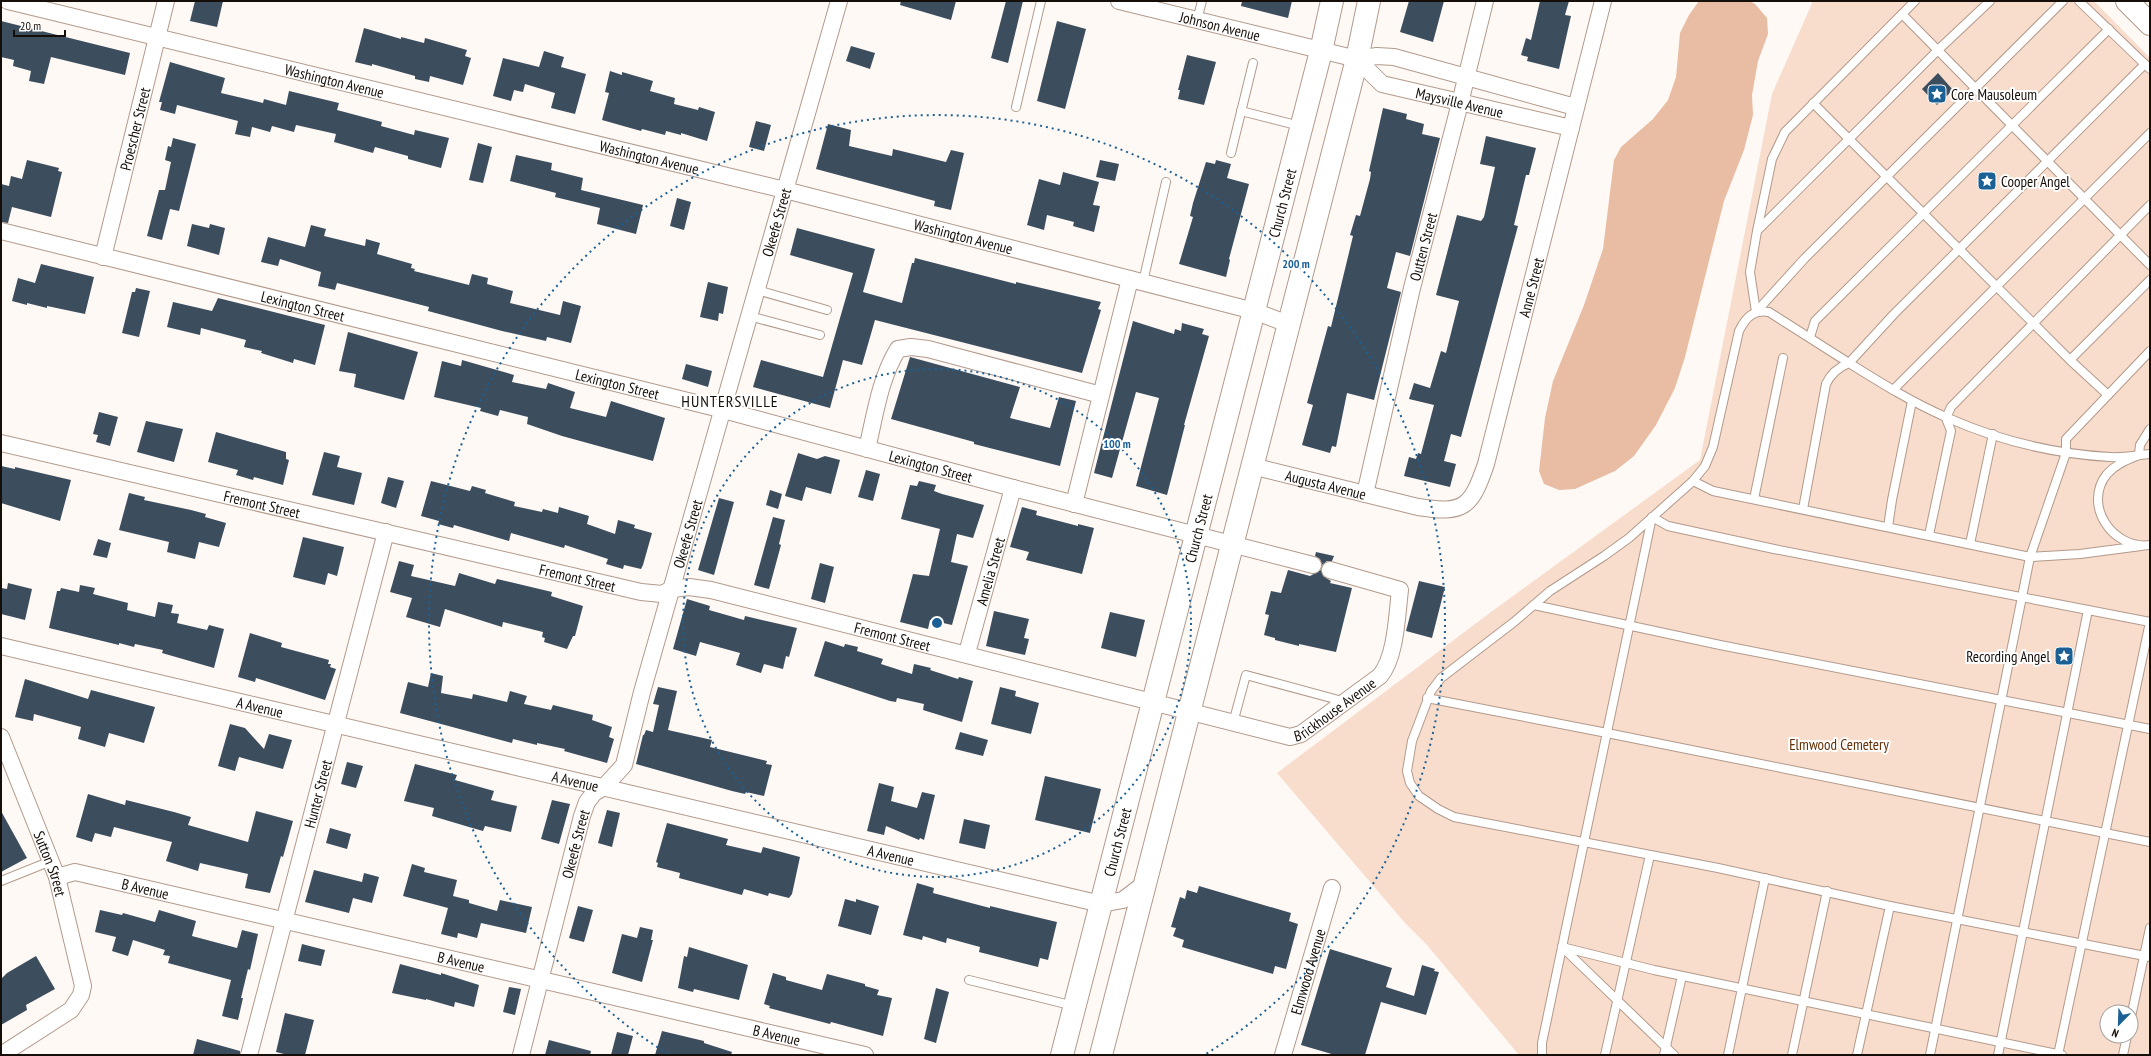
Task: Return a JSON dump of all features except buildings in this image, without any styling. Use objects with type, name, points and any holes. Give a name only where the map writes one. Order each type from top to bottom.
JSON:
[{"type":"main road","name":"Church Street","points":[[1062,1055],[1321,50],[1332,1]]},
{"type":"main road","points":[[1101,1055],[1357,59],[1369,1]]},
{"type":"main road","points":[[2127,1],[2150,24]]},
{"type":"street","name":"Washington Avenue","points":[[8,1],[785,190],[1254,311],[1288,324]]},
{"type":"street","name":"Proescher Street","points":[[103,257],[166,1]]},
{"type":"street","name":"Okeefe Street","points":[[521,1055],[582,816],[587,802],[594,793],[604,787],[624,765],[672,589],[839,1]]},
{"type":"street","name":"Johnson Avenue","points":[[1119,1],[1148,5],[1197,20],[1321,50]]},
{"type":"street","name":"Outten Street","points":[[1365,494],[1412,288],[1485,1]]},
{"type":"street","name":"Anne Street","points":[[1400,502],[1437,510],[1459,508],[1468,503],[1474,494],[1486,464],[1602,1]]},
{"type":"street","name":"Maysville Avenue","points":[[1321,50],[1357,59],[1377,56],[1394,57],[1575,107]]},
{"type":"street","name":"Maysville Avenue","points":[[1357,59],[1382,84],[1571,128]]},
{"type":"street","name":"Lexington Street","points":[[1,231],[723,409],[1013,488],[1313,565]]},
{"type":"street","points":[[1074,504],[1101,395],[1136,280]]},
{"type":"street","points":[[867,449],[884,381],[891,361],[898,349],[911,347],[928,349],[1101,395]]},
{"type":"street","name":"Fremont Street","points":[[1,443],[641,592],[662,594],[672,589],[689,588],[711,590],[967,653],[1153,701]]},
{"type":"street","name":"Augusta Avenue","points":[[1252,466],[1400,502]]},
{"type":"street","name":"Amelia Street","points":[[967,653],[1013,488]]},
{"type":"street","name":"Hunter Street","points":[[249,1055],[386,532]]},
{"type":"street","name":"Brickhouse Avenue","points":[[1153,701],[1290,737],[1301,734],[1368,687],[1385,670],[1394,638],[1400,590],[1330,570]]},
{"type":"street","name":"A Avenue","points":[[1,646],[1101,904],[1124,900],[1144,884]]},
{"type":"street","name":"Sutton Street","points":[[3,745],[57,877],[84,986],[81,995],[71,1010],[3,1055]]},
{"type":"street","name":"B Avenue","points":[[57,877],[75,872],[865,1055]]},
{"type":"street","name":"Elmwood Avenue","points":[[1283,1055],[1332,888]]},
{"type":"lane","points":[[1016,107],[1041,1]]},
{"type":"lane","points":[[1197,20],[1202,1]]},
{"type":"lane","points":[[1756,312],[1750,272],[1765,185],[1775,148],[1785,132],[1915,1]]},
{"type":"lane","points":[[1757,231],[1938,50],[1990,1]]},
{"type":"lane","points":[[2063,1],[1805,258],[1756,312],[1743,322],[1739,331],[1713,447],[1705,466],[1693,481],[1604,556],[1550,591],[1442,678],[1427,698],[1412,741],[1407,763],[1410,783],[1419,796],[1438,809],[1454,817],[1765,878],[1890,906],[2147,956]]},
{"type":"lane","points":[[1803,509],[1826,384],[1829,377],[1840,367],[1849,363],[2047,162],[2147,67],[2079,1]]},
{"type":"lane","points":[[1902,14],[2150,265]]},
{"type":"lane","points":[[1810,337],[1815,321],[2011,124],[2109,29]]},
{"type":"lane","points":[[1231,153],[1253,63]]},
{"type":"lane","points":[[1813,103],[2070,360],[2108,395]]},
{"type":"lane","points":[[1241,111],[1301,126]]},
{"type":"lane","points":[[1893,390],[2150,133]]},
{"type":"lane","points":[[1136,280],[1166,182]]},
{"type":"lane","points":[[1929,535],[1951,431],[1946,418],[1951,407],[2150,205]]},
{"type":"lane","points":[[2070,360],[2150,280]]},
{"type":"lane","points":[[757,290],[827,310]]},
{"type":"lane","points":[[1756,312],[1770,312],[1893,390],[1946,418],[1993,434],[2066,453],[2112,457],[2150,454]]},
{"type":"lane","points":[[749,316],[820,335]]},
{"type":"lane","points":[[1930,1055],[2030,557],[2066,453],[2066,439],[2150,351]]},
{"type":"lane","points":[[1754,499],[1784,358]]},
{"type":"lane","points":[[1888,527],[1912,401]]},
{"type":"lane","points":[[2139,455],[2140,445],[2150,429]]},
{"type":"lane","points":[[1970,544],[1993,434]]},
{"type":"lane","points":[[2139,455],[2116,465],[2106,475],[2100,488],[2098,512],[2105,525],[2115,535],[2125,541],[2141,546]]},
{"type":"lane","points":[[1693,481],[1714,491],[2030,557],[2080,554],[2150,545]]},
{"type":"lane","points":[[1562,947],[1682,976],[2060,1055],[2150,622],[1668,526],[1652,517]]},
{"type":"lane","points":[[1542,1055],[1542,1043],[1652,517]]},
{"type":"lane","points":[[1534,605],[1630,626],[2150,729]]},
{"type":"lane","points":[[1998,1055],[2088,610]]},
{"type":"lane","points":[[1233,723],[1246,675],[1347,702]]},
{"type":"lane","points":[[1427,698],[2150,842]]},
{"type":"lane","points":[[1605,1055],[1650,855]]},
{"type":"lane","points":[[1,881],[51,861]]},
{"type":"lane","points":[[1728,1055],[1765,878]]},
{"type":"lane","points":[[1792,1055],[1827,891]]},
{"type":"lane","points":[[1857,1055],[1890,906]]},
{"type":"lane","points":[[2134,1004],[2147,956],[2150,928]]},
{"type":"lane","points":[[1562,947],[1617,1000],[1665,1051],[1674,1055]]},
{"type":"lane","points":[[1665,1051],[1682,976]]},
{"type":"lane","points":[[969,980],[1074,1006]]},
{"type":"lane","points":[[2123,1055],[2125,1044]]},
{"type":"green space","name":"Elmwood Cemetery","points":[[1813,1],[2094,1],[2150,58],[2150,1055],[1519,1055],[1427,945],[1405,923],[1277,773],[1491,612],[1700,460],[1772,94]]},
{"type":"shaded area","points":[[1699,1],[1750,1],[1755,4],[1767,18],[1768,34],[1758,61],[1752,95],[1753,115],[1744,150],[1724,201],[1685,357],[1675,388],[1656,425],[1634,456],[1615,471],[1575,489],[1559,490],[1544,484],[1539,471],[1545,418],[1553,381],[1584,305],[1603,249],[1614,160],[1621,147],[1653,119],[1668,100],[1676,77],[1680,33],[1689,15]]},
{"type":"place","name":"Core Mausoleum","points":[[1937,94]]},
{"type":"place","name":"Cooper Angel","points":[[1987,181]]},
{"type":"place","name":"Recording Angel","points":[[2064,656]]},
{"type":"district","name":"HUNTERSVILLE","points":[[730,401]]}]
